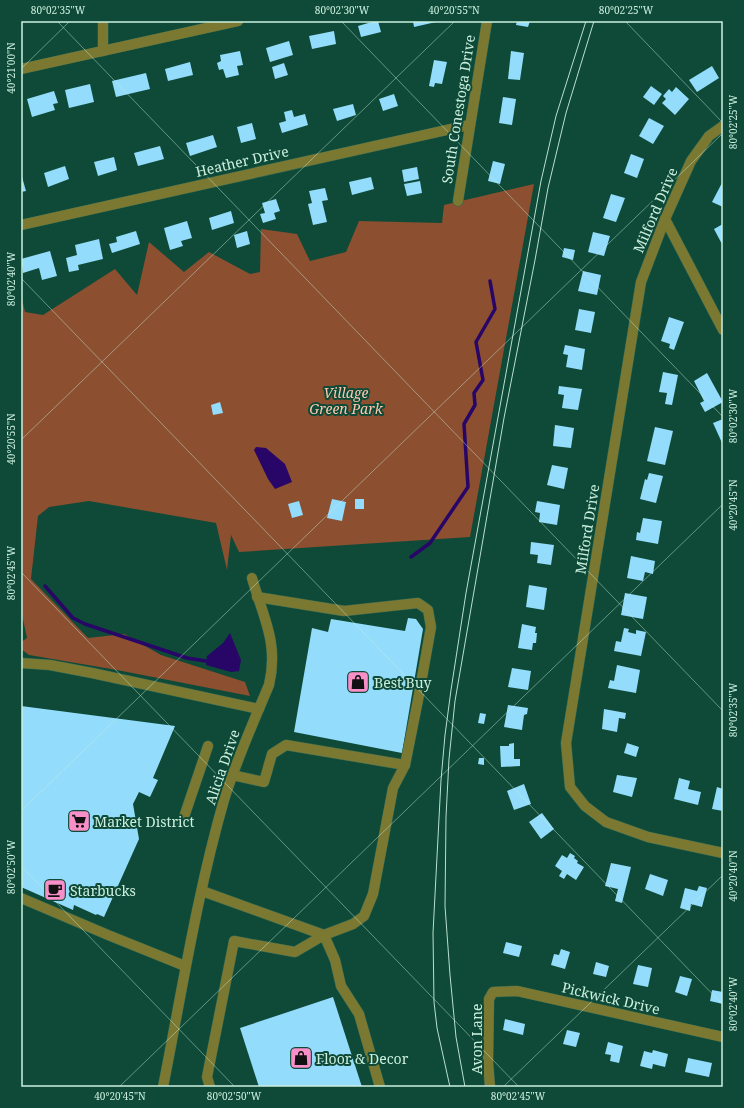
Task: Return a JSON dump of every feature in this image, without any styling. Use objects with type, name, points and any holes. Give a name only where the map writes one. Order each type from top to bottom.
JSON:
[{"type":"street","points":[[103,21],[103,50]]},
{"type":"street","points":[[21,69],[238,21]]},
{"type":"street","name":"South Conestoga Drive","points":[[458,201],[469,125],[487,21]]},
{"type":"street","name":"Heather Drive","points":[[21,225],[469,125]]},
{"type":"street","name":"Milford Drive","points":[[723,126],[709,136],[691,161],[664,219],[641,282],[566,743],[570,787],[585,806],[606,822],[648,837],[723,853]]},
{"type":"street","points":[[664,219],[723,330]]},
{"type":"street","name":"Alicia Drive","points":[[163,1087],[185,966],[217,828],[232,775],[269,685],[272,672],[273,654],[269,633],[252,578]]},
{"type":"street","points":[[210,1087],[207,1077],[234,941],[295,952],[324,935],[353,924],[364,916],[373,894],[393,788],[405,765],[431,627],[428,610],[418,603],[344,611],[257,598]]},
{"type":"street","points":[[21,663],[50,665],[92,673],[259,709]]},
{"type":"street","points":[[232,775],[264,782],[272,754],[286,745],[405,765]]},
{"type":"street","points":[[182,823],[208,746]]},
{"type":"street","points":[[202,891],[324,935],[335,960],[341,986],[359,1014],[380,1087]]},
{"type":"street","points":[[21,898],[185,966]]},
{"type":"street","name":"Pickwick Drive","points":[[493,992],[517,991],[723,1037]]},
{"type":"street","name":"Avon Lane","points":[[490,1087],[488,1062],[489,999],[493,992]]},
{"type":"green space","name":"Village Green Park","points":[[534,184],[470,537],[239,552],[231,535],[227,570],[216,523],[89,501],[49,507],[38,516],[31,579],[88,638],[124,634],[161,655],[245,682],[250,696],[117,670],[29,655],[21,649],[21,642],[27,638],[21,610],[21,299],[25,312],[43,315],[115,269],[137,295],[149,242],[184,272],[209,252],[250,274],[260,272],[261,229],[297,234],[310,261],[346,252],[359,221],[442,223],[444,205]]},
{"type":"shaded area","points":[[256,447],[266,448],[285,464],[292,482],[275,489],[268,479],[254,450]]},
{"type":"shaded area","points":[[230,633],[241,660],[239,671],[231,672],[206,665],[207,656],[223,643]]},
{"type":"building","points":[[378,21],[381,32],[361,37],[358,26]]},
{"type":"building","points":[[413,21],[436,21],[436,22],[414,27]]},
{"type":"building","points":[[517,21],[530,21],[528,27],[516,25]]},
{"type":"building","points":[[334,31],[336,44],[312,49],[309,36]]},
{"type":"building","points":[[289,41],[293,55],[270,62],[266,48]]},
{"type":"building","points":[[240,51],[243,65],[237,66],[239,75],[226,78],[223,69],[219,70],[217,63],[221,61],[220,55]]},
{"type":"building","points":[[511,51],[524,53],[520,80],[508,79]]},
{"type":"building","points":[[434,60],[447,62],[442,84],[435,83],[434,87],[429,86]]},
{"type":"building","points":[[190,62],[193,75],[168,81],[165,69]]},
{"type":"building","points":[[284,63],[288,75],[275,79],[272,67]]},
{"type":"building","points":[[712,66],[719,78],[697,92],[689,80]]},
{"type":"building","points":[[146,73],[150,89],[116,97],[112,81]]},
{"type":"building","points":[[90,84],[94,102],[69,108],[65,90]]},
{"type":"building","points":[[651,86],[662,94],[654,105],[643,97]]},
{"type":"building","points":[[676,87],[689,99],[675,115],[662,103],[666,99],[663,96],[669,89],[672,92]]},
{"type":"building","points":[[54,91],[58,103],[53,104],[55,110],[32,117],[27,99]]},
{"type":"building","points":[[394,94],[398,106],[383,111],[379,99]]},
{"type":"building","points":[[503,97],[516,99],[512,125],[499,123]]},
{"type":"building","points":[[353,104],[356,115],[337,121],[333,109]]},
{"type":"building","points":[[292,110],[294,117],[305,114],[308,125],[282,133],[279,123],[286,121],[284,112]]},
{"type":"building","points":[[649,118],[664,126],[653,144],[639,136]]},
{"type":"building","points":[[252,123],[256,139],[241,143],[237,127]]},
{"type":"building","points":[[213,135],[217,147],[190,156],[186,143]]},
{"type":"building","points":[[160,146],[164,159],[138,166],[134,153]]},
{"type":"building","points":[[631,154],[644,159],[637,178],[624,173]]},
{"type":"building","points":[[114,157],[117,170],[98,176],[94,162]]},
{"type":"building","points":[[493,161],[505,164],[500,184],[488,181]]},
{"type":"building","points":[[65,166],[69,179],[48,187],[44,173]]},
{"type":"building","points":[[417,167],[419,179],[404,182],[402,170]]},
{"type":"building","points":[[21,177],[26,191],[21,192]]},
{"type":"building","points":[[371,177],[374,189],[352,195],[349,182]]},
{"type":"building","points":[[420,181],[422,193],[407,196],[404,184]]},
{"type":"building","points":[[723,181],[723,207],[712,202]]},
{"type":"building","points":[[325,188],[328,200],[322,201],[327,222],[313,225],[308,204],[312,203],[309,191]]},
{"type":"building","points":[[611,194],[625,198],[616,222],[603,218]]},
{"type":"building","points":[[276,199],[280,211],[274,213],[276,219],[263,223],[260,214],[265,213],[262,203]]},
{"type":"building","points":[[231,211],[234,223],[212,230],[209,218]]},
{"type":"building","points":[[187,221],[192,238],[181,241],[183,246],[170,250],[164,228]]},
{"type":"building","points":[[723,224],[723,246],[714,229]]},
{"type":"building","points":[[136,231],[140,244],[112,253],[109,244],[117,242],[116,237]]},
{"type":"building","points":[[247,231],[250,244],[237,248],[234,235]]},
{"type":"building","points":[[593,232],[610,236],[604,256],[588,252]]},
{"type":"building","points":[[99,239],[103,259],[78,265],[79,270],[69,272],[66,258],[77,255],[75,245]]},
{"type":"building","points":[[564,248],[575,250],[573,260],[562,257]]},
{"type":"building","points":[[50,251],[57,276],[42,280],[39,268],[23,273],[21,259]]},
{"type":"building","points":[[583,271],[601,275],[597,295],[578,291]]},
{"type":"building","points":[[579,309],[595,312],[591,333],[575,330]]},
{"type":"building","points":[[669,317],[684,322],[674,350],[669,348],[670,344],[661,341]]},
{"type":"building","points":[[565,345],[585,349],[582,370],[566,367],[568,355],[563,354]]},
{"type":"building","points":[[663,372],[678,375],[672,405],[665,404],[667,393],[659,392]]},
{"type":"building","points":[[707,373],[723,402],[705,412],[700,403],[704,401],[694,381]]},
{"type":"building","points":[[559,386],[582,389],[578,410],[562,408],[564,395],[558,394]]},
{"type":"building","points":[[220,402],[223,413],[213,415],[211,405]]},
{"type":"building","points":[[723,419],[723,445],[713,423]]},
{"type":"building","points":[[555,425],[574,428],[571,448],[553,446]]},
{"type":"building","points":[[655,427],[673,431],[665,465],[647,461]]},
{"type":"building","points":[[552,465],[568,468],[564,489],[547,485]]},
{"type":"building","points":[[649,473],[663,476],[656,503],[640,499],[645,479],[647,480]]},
{"type":"building","points":[[332,499],[346,502],[342,521],[327,518]]},
{"type":"building","points":[[355,499],[364,499],[364,509],[355,509]]},
{"type":"building","points":[[299,501],[303,515],[292,518],[288,504]]},
{"type":"building","points":[[537,501],[560,505],[557,525],[539,522],[540,513],[535,512]]},
{"type":"building","points":[[643,518],[662,521],[658,544],[636,540],[637,532],[640,533]]},
{"type":"building","points":[[531,542],[554,545],[551,565],[537,563],[538,555],[530,554]]},
{"type":"building","points":[[631,556],[655,561],[653,574],[645,572],[643,581],[627,578]]},
{"type":"building","points":[[529,585],[547,588],[544,610],[526,607]]},
{"type":"building","points":[[625,593],[647,597],[643,619],[621,615]]},
{"type":"building","name":"Best Buy","points":[[408,618],[416,619],[423,629],[402,753],[294,732],[312,628],[328,632],[331,619],[405,631]]},
{"type":"building","points":[[522,624],[536,627],[536,643],[533,643],[532,650],[518,648]]},
{"type":"building","points":[[624,628],[629,629],[628,632],[636,634],[636,630],[646,632],[641,656],[614,651],[616,641],[621,642]]},
{"type":"building","points":[[617,665],[640,670],[636,693],[608,688],[610,680],[614,681]]},
{"type":"building","points":[[512,668],[531,671],[528,690],[508,687]]},
{"type":"building","points":[[508,705],[528,708],[527,714],[524,715],[522,730],[504,727]]},
{"type":"building","name":"Market District","points":[[21,706],[175,726],[153,778],[158,780],[150,797],[139,792],[133,804],[139,839],[104,917],[74,905],[73,910],[21,887]]},
{"type":"building","points":[[604,709],[626,713],[625,719],[619,718],[617,732],[602,729]]},
{"type":"building","points":[[480,713],[486,714],[484,724],[478,723]]},
{"type":"building","points":[[514,743],[514,759],[520,759],[520,766],[501,767],[500,746],[509,746],[509,744]]},
{"type":"building","points":[[627,743],[639,747],[636,757],[624,753]]},
{"type":"building","points":[[479,758],[484,758],[484,765],[478,764]]},
{"type":"building","points":[[617,775],[637,778],[632,797],[613,792]]},
{"type":"building","points":[[679,778],[690,781],[688,789],[701,792],[698,805],[674,799]]},
{"type":"building","points":[[524,784],[531,804],[514,810],[507,791]]},
{"type":"building","points":[[717,787],[723,789],[723,811],[712,809]]},
{"type":"building","points":[[542,813],[554,829],[541,839],[529,822]]},
{"type":"building","points":[[570,853],[575,856],[574,858],[578,861],[577,863],[584,867],[576,880],[567,874],[564,879],[559,876],[562,871],[555,866],[562,855],[567,858]]},
{"type":"building","points":[[611,863],[631,867],[622,903],[615,901],[618,889],[605,886]]},
{"type":"building","points":[[650,874],[668,880],[663,896],[645,889]]},
{"type":"building","points":[[699,886],[707,888],[702,907],[691,904],[690,911],[680,908],[685,888],[697,891]]},
{"type":"building","points":[[506,942],[522,946],[519,957],[503,953]]},
{"type":"building","points":[[561,949],[570,952],[565,969],[551,965],[554,954],[559,955]]},
{"type":"building","points":[[596,962],[609,966],[606,977],[593,974]]},
{"type":"building","points":[[638,965],[652,968],[648,987],[633,984]]},
{"type":"building","points":[[680,976],[692,979],[687,996],[675,992]]},
{"type":"building","points":[[712,990],[723,992],[723,1004],[710,1001]]},
{"type":"building","name":"Floor & Decor","points":[[333,997],[362,1087],[259,1087],[240,1028]]},
{"type":"building","points":[[505,1019],[525,1024],[523,1035],[503,1030]]},
{"type":"building","points":[[567,1030],[580,1033],[576,1047],[563,1044]]},
{"type":"building","points":[[608,1042],[623,1046],[619,1063],[610,1061],[611,1055],[605,1054]]},
{"type":"building","points":[[653,1050],[668,1054],[665,1067],[653,1064],[652,1069],[640,1066],[644,1051],[652,1053]]},
{"type":"building","points":[[688,1058],[712,1063],[709,1077],[685,1072]]},
{"type":"waterway","points":[[411,557],[430,543],[468,487],[464,424],[475,405],[474,393],[483,380],[476,342],[495,309],[490,281]]},
{"type":"waterway","points":[[45,586],[73,618],[85,624],[187,658],[206,661]]},
{"type":"tram line","points":[[450,1087],[437,1028],[434,1002],[433,933],[441,780],[445,735],[466,593],[541,181],[556,116],[586,21]]},
{"type":"tram line","points":[[465,1087],[456,1037],[445,906],[446,817],[449,759],[455,701],[504,418],[548,188],[566,113],[594,21]]},
{"type":"place","name":"Best Buy","points":[[358,682]]},
{"type":"place","name":"Market District","points":[[79,821]]},
{"type":"place","name":"Starbucks","points":[[55,890]]},
{"type":"place","name":"Floor & Decor","points":[[301,1058]]}]
